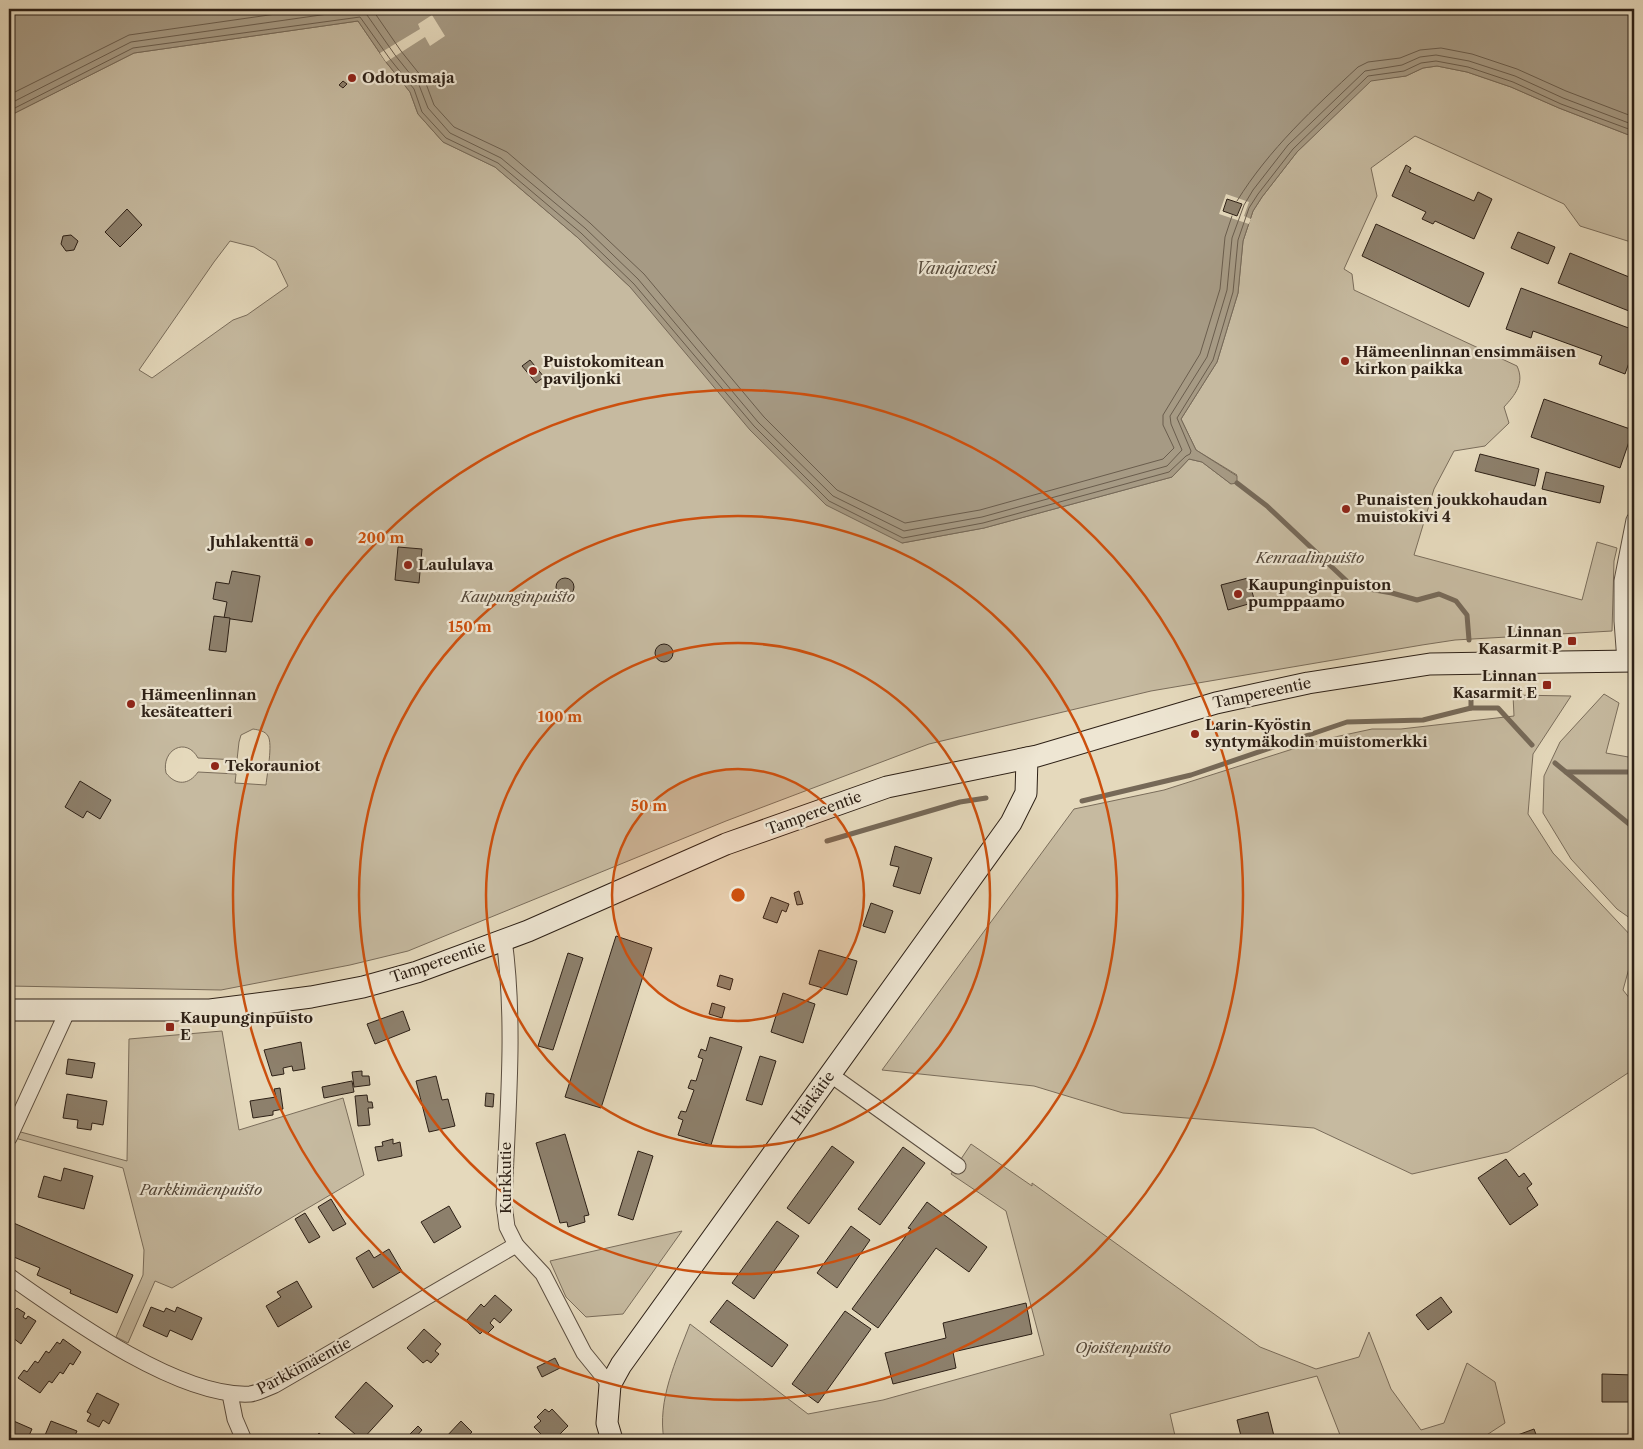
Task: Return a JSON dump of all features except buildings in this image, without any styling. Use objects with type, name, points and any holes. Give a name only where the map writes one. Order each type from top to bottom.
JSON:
[{"type":"main road","name":"Tampereentie","points":[[9,1010],[210,1010],[312,997],[363,987],[417,972],[528,931],[726,844],[887,787],[1038,756],[1216,703],[1308,683],[1430,664],[1630,661]]},
{"type":"main road","name":"Härkätie","points":[[612,1440],[607,1423],[610,1385],[631,1351],[1011,823],[1026,793],[1027,758]]},
{"type":"street","points":[[1630,661],[1622,622],[1622,581],[1634,520]]},
{"type":"street","name":"Kurkkutie","points":[[504,939],[509,974],[504,1204],[507,1227],[516,1246],[543,1274],[584,1353],[610,1385]]},
{"type":"street","points":[[9,1138],[68,1010]]},
{"type":"street","points":[[830,1074],[958,1166]]},
{"type":"street","name":"Parkkimäentie","points":[[9,1276],[61,1313],[162,1371],[214,1391],[230,1394],[252,1394],[275,1385],[516,1246]]},
{"type":"street","points":[[230,1394],[235,1419],[244,1440]]},
{"type":"green space","name":"Kaupunginpuisto","points":[[358,21],[386,62],[410,92],[418,114],[443,142],[495,167],[577,237],[902,543],[984,528],[1172,477],[1189,459],[1202,462],[1231,484],[1237,475],[1196,450],[1181,419],[1217,362],[1238,293],[1243,241],[1253,211],[1262,197],[1297,152],[1371,80],[1406,76],[1423,68],[1437,66],[1467,72],[1511,87],[1634,137],[1634,243],[1580,226],[1564,204],[1415,136],[1371,168],[1377,196],[1344,269],[1352,274],[1354,290],[1517,366],[1519,372],[1518,388],[1504,407],[1509,423],[1485,446],[1454,451],[1434,489],[1414,555],[1582,600],[1597,542],[1617,548],[1614,561],[1612,631],[1455,640],[1422,645],[1151,691],[929,744],[726,821],[408,951],[350,965],[221,990],[9,986],[9,116],[134,53]],"holes":[[[230,241],[254,247],[276,261],[288,286],[247,315],[233,320],[152,378],[139,370]],[[253,729],[265,733],[269,740],[270,752],[266,785],[235,783],[236,774],[198,772],[191,779],[178,782],[166,773],[165,765],[167,758],[171,752],[181,747],[193,751],[198,758],[237,760],[241,735]]]},
{"type":"green space","points":[[1604,694],[1619,703],[1606,753],[1634,758],[1634,921],[1617,909],[1571,859],[1543,813],[1544,776],[1560,742]]},
{"type":"green space","points":[[1513,695],[1571,696],[1533,754],[1528,814],[1553,853],[1634,939],[1634,950],[1623,990],[1634,1004],[1634,1069],[1508,1152],[1412,1174],[1314,1128],[1123,1113],[1034,1086],[882,1070],[1074,809],[1164,790],[1321,740],[1372,729],[1401,729],[1514,716]]},
{"type":"green space","name":"Parkkimäenpuisto","points":[[222,1031],[239,1130],[343,1098],[364,1175],[172,1288],[155,1281],[128,1343],[116,1337],[143,1275],[144,1250],[123,1168],[15,1138],[17,1131],[127,1161],[129,1039]]},
{"type":"green space","name":"Ojoistenpuisto","points":[[971,1144],[1032,1186],[1032,1183],[1260,1347],[1316,1369],[1359,1357],[1369,1332],[1391,1389],[1421,1430],[1444,1423],[1467,1363],[1495,1382],[1505,1423],[1479,1440],[1342,1440],[1317,1376],[1170,1414],[1176,1440],[664,1440],[663,1410],[665,1395],[690,1324],[808,1414],[883,1400],[1044,1355],[1006,1211],[951,1174]]},
{"type":"green space","points":[[682,1231],[623,1314],[586,1317],[566,1297],[550,1261]]},
{"type":"water","name":"Vanajavesi","points":[[9,9],[1634,9],[1634,137],[1511,87],[1467,72],[1437,66],[1423,68],[1406,76],[1371,81],[1297,152],[1253,211],[1243,241],[1238,293],[1217,362],[1181,419],[1196,450],[1237,476],[1237,483],[1231,484],[1202,462],[1189,459],[1172,477],[984,528],[902,543],[826,505],[750,430],[630,287],[577,237],[495,167],[443,142],[418,114],[410,92],[386,62],[358,21],[134,53],[9,116]]},
{"type":"pier","points":[[432,15],[445,36],[430,46],[425,37],[386,62],[380,53],[420,29],[418,24]]},
{"type":"pier","points":[[1226,194],[1249,202],[1244,216],[1251,219],[1249,224],[1219,214]]},
{"type":"waterway","points":[[1237,483],[1267,506],[1352,586],[1392,593],[1417,600],[1439,594],[1456,601],[1467,615],[1469,640]]},
{"type":"waterway","points":[[1471,700],[1471,708],[1498,708],[1532,745]]},
{"type":"waterway","points":[[1082,801],[1191,775],[1347,722],[1423,720],[1471,708]]},
{"type":"waterway","points":[[1555,763],[1634,828]]},
{"type":"waterway","points":[[1566,772],[1634,772]]},
{"type":"waterway","points":[[827,841],[960,802],[986,798]]},
{"type":"place","name":"Odotusmaja","points":[[352,78]]},
{"type":"place","name":"Hämeenlinnan ensimmäisen kirkon paikka","points":[[1345,361]]},
{"type":"place","name":"Puistokomitean paviljonki","points":[[533,371]]},
{"type":"place","name":"Punaisten joukkohaudan muistokivi 4","points":[[1346,509]]},
{"type":"place","name":"Juhlakenttä","points":[[309,542]]},
{"type":"place","name":"Laululava","points":[[408,565]]},
{"type":"place","name":"Kaupunginpuiston pumppaamo","points":[[1238,594]]},
{"type":"place","name":"Linnan Kasarmit P","points":[[1572,641]]},
{"type":"place","name":"Linnan Kasarmit E","points":[[1547,685]]},
{"type":"place","name":"Hämeenlinnan kesäteatteri","points":[[131,704]]},
{"type":"place","name":"Larin-Kyöstin syntymäkodin muistomerkki","points":[[1195,734]]},
{"type":"place","name":"Tekorauniot","points":[[215,766]]},
{"type":"place","name":"Kaupunginpuisto E","points":[[170,1027]]},
{"type":"park label","name":"Kenraalinpuisto","points":[[1310,558]]}]
